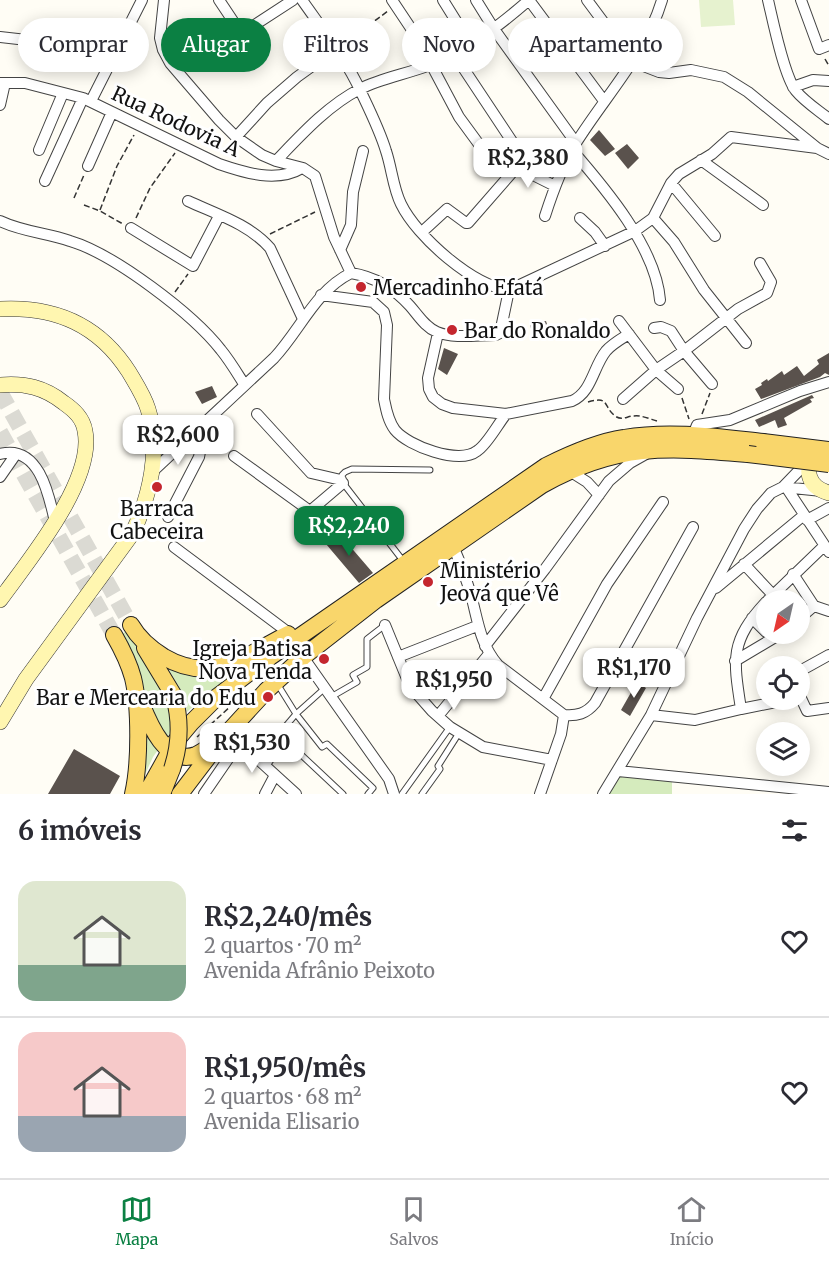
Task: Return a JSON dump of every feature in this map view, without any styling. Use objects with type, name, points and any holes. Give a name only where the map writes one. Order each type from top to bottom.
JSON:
[{"type":"main road","points":[[146,794],[170,750],[191,723],[217,697],[270,657],[546,466],[585,449],[624,438],[667,435],[695,430],[822,452]]},
{"type":"main road","points":[[180,794],[276,681],[303,657],[376,600],[542,485],[568,470],[614,454],[686,448],[829,464]]},
{"type":"main road","points":[[162,794],[172,769],[179,736],[178,716],[174,696],[134,631],[157,652],[173,662],[205,670],[226,666],[348,604]]},
{"type":"main road","points":[[114,635],[128,664],[149,725],[155,735],[170,750],[177,754],[196,755],[229,738]]},
{"type":"main road","points":[[133,794],[137,752],[134,685]]},
{"type":"street","points":[[133,18],[142,0]]},
{"type":"street","points":[[164,0],[160,38],[163,50],[177,71],[236,137],[261,155],[303,168],[315,176],[323,208],[351,273]]},
{"type":"street","points":[[219,0],[235,24],[243,30],[250,28],[294,0]]},
{"type":"street","points":[[302,0],[314,18]]},
{"type":"street","points":[[443,0],[454,18]]},
{"type":"street","points":[[476,0],[487,18]]},
{"type":"street","points":[[496,27],[529,0],[604,101]]},
{"type":"street","points":[[587,0],[600,18]]},
{"type":"street","points":[[657,18],[662,0]]},
{"type":"street","points":[[768,0],[793,87],[801,97],[829,119]]},
{"type":"street","points":[[801,0],[824,47]]},
{"type":"street","points":[[394,3],[404,18]]},
{"type":"street","points":[[496,32],[592,173],[635,231],[657,279],[660,300]]},
{"type":"street","points":[[0,37],[18,39]]},
{"type":"street","points":[[683,71],[691,70],[724,77],[748,92],[817,148],[829,154]]},
{"type":"street","points":[[45,180],[103,72]]},
{"type":"street","points":[[236,137],[267,103],[304,72]]},
{"type":"street","points":[[350,72],[360,89],[386,151],[401,204],[422,232],[458,264],[483,283],[497,289],[509,290],[635,231],[653,218],[671,183],[686,168],[712,154],[726,140],[735,137],[785,146],[817,148]]},
{"type":"street","points":[[276,161],[323,115],[360,89],[410,72]]},
{"type":"street","points":[[434,72],[459,117],[489,158]]},
{"type":"street","points":[[466,72],[535,176],[555,186]]},
{"type":"street","points":[[545,216],[555,186],[574,146],[626,72]]},
{"type":"street","points":[[659,72],[676,72]]},
{"type":"street","points":[[793,87],[813,80],[829,81]]},
{"type":"street","points":[[0,105],[3,83]]},
{"type":"street","name":"Rua Rodovia A","points":[[3,83],[25,84],[87,100],[219,164],[261,175],[278,175],[303,168]]},
{"type":"street","points":[[39,150],[63,93]]},
{"type":"street","points":[[88,166],[112,112]]},
{"type":"street","points":[[340,250],[351,225],[353,192],[363,151]]},
{"type":"street","points":[[422,232],[447,209],[468,223],[523,160]]},
{"type":"street","points":[[701,160],[763,205]]},
{"type":"street","points":[[671,183],[715,236]]},
{"type":"street","points":[[188,201],[243,226],[262,238],[270,248],[303,319]]},
{"type":"street","points":[[131,228],[193,266],[219,216]]},
{"type":"street","points":[[580,218],[595,232],[605,246]]},
{"type":"street","points":[[653,218],[674,242],[704,290],[746,343]]},
{"type":"street","points":[[0,221],[21,230],[72,241],[119,264],[169,301],[220,349],[244,384]]},
{"type":"street","points":[[623,399],[656,370],[748,303],[761,297],[770,288],[771,282],[760,262]]},
{"type":"street","points":[[152,472],[288,342],[321,295],[340,278],[351,273],[368,276],[409,304],[425,324],[438,333],[458,336],[500,333],[509,290]]},
{"type":"street","points":[[321,295],[367,300],[373,302],[384,312],[387,325],[385,407],[394,429],[413,443],[443,454],[477,452],[506,414]]},
{"type":"street","points":[[0,309],[24,309],[61,316],[94,333],[115,352],[134,381],[148,409],[153,435],[152,472],[143,509],[132,534],[26,679],[0,722]]},
{"type":"street","points":[[619,321],[656,370],[678,389]]},
{"type":"street","points":[[654,328],[661,327],[671,331],[684,351],[712,384]]},
{"type":"street","points":[[438,333],[428,378],[429,389],[433,397],[453,408],[506,414],[580,397],[605,353],[629,334]]},
{"type":"street","points":[[695,430],[730,420],[800,391],[829,382]]},
{"type":"street","points":[[0,385],[31,386],[51,393],[74,410],[85,430],[86,450],[75,485],[55,522],[0,600]]},
{"type":"street","points":[[257,414],[311,473],[342,482]]},
{"type":"street","points":[[168,517],[199,457],[206,421]]},
{"type":"street","points":[[603,794],[651,715],[744,529],[771,493],[784,487],[822,452],[829,442]]},
{"type":"street","points":[[438,716],[599,495],[618,472],[654,449]]},
{"type":"street","points":[[822,452],[810,461],[808,474],[812,483],[826,492]]},
{"type":"street","points":[[0,454],[16,454],[34,465],[47,486],[55,522]]},
{"type":"street","points":[[0,477],[16,454]]},
{"type":"street","points":[[234,456],[310,511],[342,482]]},
{"type":"street","points":[[568,470],[587,482],[599,495]]},
{"type":"street","points":[[784,487],[826,492]]},
{"type":"street","points":[[778,590],[793,574],[826,549],[784,487]]},
{"type":"street","points":[[543,699],[607,584],[663,502]]},
{"type":"street","points":[[710,594],[744,564],[805,518],[829,508]]},
{"type":"street","points":[[453,546],[472,597],[477,626],[487,650],[498,665],[564,715],[582,714],[595,703],[693,527]]},
{"type":"street","points":[[174,547],[289,633]]},
{"type":"street","points":[[744,564],[763,590]]},
{"type":"street","points":[[793,574],[814,606],[829,611]]},
{"type":"street","points":[[810,609],[814,606]]},
{"type":"street","points":[[741,709],[735,661],[736,647],[756,614]]},
{"type":"street","points":[[752,618],[756,621]]},
{"type":"street","points":[[385,626],[410,686],[438,716],[455,730],[493,750],[552,760]]},
{"type":"street","points":[[398,657],[477,626]]},
{"type":"street","points":[[735,661],[759,644]]},
{"type":"street","points":[[810,665],[829,655]]},
{"type":"street","points":[[303,657],[389,779],[394,794]]},
{"type":"street","points":[[651,715],[695,720],[756,706]]},
{"type":"street","points":[[806,710],[829,708]]},
{"type":"street","points":[[540,794],[561,734],[564,715]]},
{"type":"street","points":[[204,794],[229,738],[296,794]]},
{"type":"street","points":[[264,794],[271,771]]},
{"type":"street","points":[[618,771],[829,792]]},
{"type":"lane","points":[[405,564],[342,482],[345,472],[352,469],[430,470]]},
{"type":"lane","points":[[343,794],[279,734],[296,714],[328,692],[357,682],[353,675],[367,667],[367,639],[385,626]]},
{"type":"lane","points":[[276,681],[296,714],[322,747],[327,744],[373,788],[368,794]]},
{"type":"lane","points":[[402,794],[455,730]]},
{"type":"lane","points":[[422,794],[440,769],[438,766],[455,730]]},
{"type":"lane","points":[[271,771],[285,740]]},
{"type":"path","points":[[375,18],[394,3]]},
{"type":"path","points":[[100,211],[117,166],[139,125]]},
{"type":"path","points":[[84,204],[131,228],[150,188],[180,145]]},
{"type":"path","points":[[74,198],[88,166]]},
{"type":"path","points":[[262,238],[323,208]]},
{"type":"path","points":[[169,301],[193,266]]},
{"type":"path","points":[[695,430],[712,384]]},
{"type":"path","points":[[678,389],[695,430]]},
{"type":"path","points":[[562,402],[580,404],[599,399],[604,401],[615,416],[624,419],[635,415],[663,423],[667,435]]},
{"type":"green space","points":[[699,0],[733,0],[735,25],[701,27]]},
{"type":"green space","points":[[128,631],[169,698],[174,727],[153,757],[143,779],[120,634]]},
{"type":"green space","points":[[166,665],[245,666],[209,692],[187,712],[181,690]]},
{"type":"green space","points":[[617,776],[672,779],[672,794],[607,794]]},
{"type":"building","points":[[599,130],[615,149],[605,156],[590,140]]},
{"type":"building","points":[[627,144],[639,158],[628,169],[615,153]]},
{"type":"building","points":[[546,321],[551,337],[534,339],[530,325]]},
{"type":"building","points":[[444,348],[458,354],[447,375],[438,369]]},
{"type":"building","points":[[829,353],[829,375],[825,373],[820,377],[761,399],[755,389],[767,379],[768,381],[782,371],[784,375],[797,366],[804,376],[819,364],[817,360]]},
{"type":"building","points":[[212,386],[217,397],[202,404],[195,392]]},
{"type":"building","points":[[812,395],[814,398],[810,399],[812,402],[784,418],[787,425],[778,428],[775,420],[759,427],[755,420]]},
{"type":"building","points":[[336,530],[373,573],[359,583],[326,544],[332,539],[329,536]]},
{"type":"building","points":[[637,682],[646,688],[630,716],[621,710]]},
{"type":"building","points":[[74,749],[120,776],[110,794],[48,794]]},
{"type":"tunnel","points":[[0,392],[131,625]]},
{"type":"tunnel","points":[[0,432],[114,635]]},
{"type":"place","name":"Mercadinho Efatá","points":[[361,287]]},
{"type":"place","name":"Bar do Ronaldo","points":[[452,330]]},
{"type":"place","name":"Barraca Cabeceira","points":[[157,487]]},
{"type":"place","name":"Ministério Jeová que Vê","points":[[428,582]]},
{"type":"place","name":"Igreja Batisa Nova Tenda","points":[[324,659]]},
{"type":"place","name":"Bar e Mercearia do Edu","points":[[268,697]]}]
